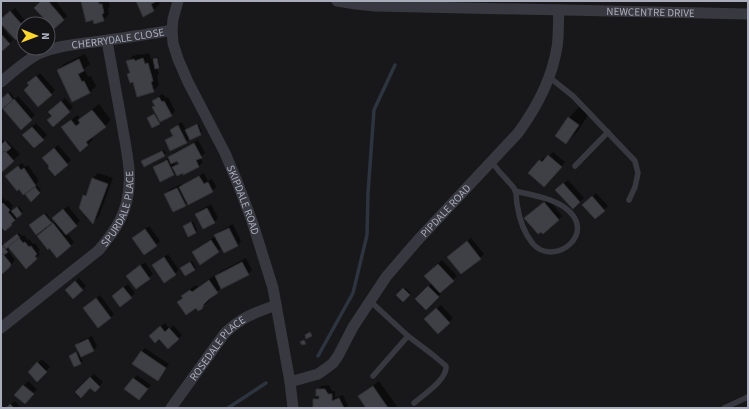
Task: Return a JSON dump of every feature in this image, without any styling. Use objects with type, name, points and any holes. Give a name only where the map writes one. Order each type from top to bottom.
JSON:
[{"type":"street","name":"SKIPDALE ROAD","points":[[178,1],[173,19],[173,43],[183,70],[225,153],[252,221],[273,288],[290,382],[293,408]]},
{"type":"street","name":"NEWCENTRE DRIVE","points":[[337,1],[375,6],[748,14]]},
{"type":"street","name":"PIPDALE ROAD","points":[[290,382],[318,374],[333,363],[353,327],[386,277],[518,133],[544,91],[549,77],[557,46],[559,10]]},
{"type":"street","name":"CHERRYDALE CLOSE","points":[[1,82],[28,60],[55,48],[172,30]]},
{"type":"street","name":"SPURDALE PLACE","points":[[1,328],[99,250],[112,234],[122,217],[127,200],[130,179],[107,40]]},
{"type":"street","name":"ROSEDALE PLACE","points":[[171,408],[225,333],[244,318],[276,305]]},
{"type":"lane","points":[[549,77],[573,96],[635,161],[638,173],[629,200]]},
{"type":"lane","points":[[575,166],[608,132]]},
{"type":"lane","points":[[491,161],[515,191],[522,224],[526,233],[534,244],[546,252],[553,252],[560,251],[572,243],[578,228],[578,223],[573,215],[553,201],[515,191]]},
{"type":"lane","points":[[370,301],[408,336],[445,364],[445,372],[439,381],[414,403]]},
{"type":"lane","points":[[373,376],[408,336]]},
{"type":"lane","points":[[724,408],[748,397]]},
{"type":"building","points":[[41,1],[48,1],[64,20],[56,27],[56,16],[42,16],[34,8]]},
{"type":"building","points":[[81,1],[98,1],[99,4],[102,4],[104,21],[94,24],[93,20],[86,22]]},
{"type":"building","points":[[136,1],[157,1],[151,4],[154,11],[143,17]]},
{"type":"building","points":[[10,11],[16,18],[16,40],[1,24],[1,19]]},
{"type":"building","points":[[1,34],[10,44],[1,52]]},
{"type":"building","points":[[143,58],[145,64],[148,63],[153,81],[151,82],[154,92],[137,97],[133,82],[130,83],[127,74],[130,73],[126,61],[134,59],[135,61]]},
{"type":"building","points":[[157,58],[159,68],[155,69],[153,59]]},
{"type":"building","points":[[79,59],[84,71],[78,74],[82,82],[84,81],[90,93],[72,102],[57,70]]},
{"type":"building","points":[[36,76],[52,95],[38,107],[24,90],[29,85],[27,83]]},
{"type":"building","points":[[8,93],[13,100],[2,109],[1,99]]},
{"type":"building","points":[[159,97],[162,102],[164,101],[172,116],[160,122],[152,107],[155,106],[152,101]]},
{"type":"building","points":[[14,99],[32,120],[21,130],[3,109]]},
{"type":"building","points":[[61,101],[70,112],[53,127],[47,120],[52,116],[48,112]]},
{"type":"building","points":[[92,110],[106,127],[86,142],[88,145],[80,152],[61,127],[71,120],[76,126],[80,123],[78,120]]},
{"type":"building","points":[[154,114],[160,124],[152,128],[147,118]]},
{"type":"building","points":[[568,117],[579,125],[566,144],[555,136]]},
{"type":"building","points":[[197,124],[201,135],[190,140],[185,130]]},
{"type":"building","points":[[178,125],[187,143],[170,151],[165,140],[173,136],[170,130]]},
{"type":"building","points":[[32,127],[44,140],[34,148],[22,135]]},
{"type":"building","points":[[5,141],[11,148],[1,154],[1,145]]},
{"type":"building","points":[[194,143],[202,158],[196,160],[199,167],[183,175],[183,173],[177,176],[172,167],[179,164],[177,161],[171,164],[168,157]]},
{"type":"building","points":[[54,148],[68,165],[55,176],[42,158]]},
{"type":"building","points":[[5,151],[14,161],[1,173],[1,153]]},
{"type":"building","points":[[162,151],[165,156],[144,167],[141,161]]},
{"type":"building","points":[[548,155],[562,167],[544,187],[528,173],[539,160],[542,162]]},
{"type":"building","points":[[167,160],[174,175],[160,182],[153,167]]},
{"type":"building","points":[[18,166],[21,170],[24,168],[36,186],[23,195],[19,189],[17,191],[5,176]]},
{"type":"building","points":[[199,176],[204,184],[208,182],[213,192],[188,205],[179,187]]},
{"type":"building","points":[[92,178],[108,184],[93,224],[79,208],[83,195],[86,196]]},
{"type":"building","points":[[563,183],[580,202],[573,209],[555,190]]},
{"type":"building","points":[[35,187],[40,193],[31,202],[25,194]]},
{"type":"building","points":[[177,188],[186,206],[173,212],[164,194]]},
{"type":"building","points":[[592,196],[605,211],[595,219],[582,205]]},
{"type":"building","points":[[544,202],[559,220],[543,234],[541,232],[538,234],[524,218]]},
{"type":"building","points":[[3,203],[10,210],[8,212],[15,220],[5,231],[1,227],[1,204]]},
{"type":"building","points":[[17,207],[22,214],[17,218],[11,211]]},
{"type":"building","points":[[207,208],[215,223],[203,229],[195,214]]},
{"type":"building","points":[[63,209],[77,226],[66,235],[52,218]]},
{"type":"building","points":[[44,214],[52,223],[36,235],[29,225]]},
{"type":"building","points":[[191,222],[196,233],[188,237],[183,226]]},
{"type":"building","points":[[53,223],[71,246],[57,258],[49,248],[48,250],[37,236]]},
{"type":"building","points":[[229,228],[238,246],[224,253],[214,235]]},
{"type":"building","points":[[145,229],[157,246],[144,255],[132,238]]},
{"type":"building","points":[[17,234],[20,238],[6,249],[3,245]]},
{"type":"building","points":[[19,238],[29,247],[31,246],[37,254],[35,256],[37,259],[26,269],[8,247]]},
{"type":"building","points":[[211,240],[219,252],[200,265],[192,252]]},
{"type":"building","points":[[467,241],[481,259],[461,274],[447,257]]},
{"type":"building","points":[[1,244],[8,252],[4,255],[1,255]]},
{"type":"building","points":[[3,254],[11,264],[10,267],[2,274],[1,255]]},
{"type":"building","points":[[164,257],[176,275],[164,283],[152,265]]},
{"type":"building","points":[[190,262],[195,270],[185,276],[180,268]]},
{"type":"building","points":[[242,262],[249,275],[221,289],[215,276]]},
{"type":"building","points":[[438,264],[454,281],[440,293],[424,276]]},
{"type":"building","points":[[140,265],[150,279],[136,289],[126,276]]},
{"type":"building","points":[[209,280],[218,293],[204,304],[202,309],[198,311],[196,308],[186,315],[177,302],[183,298],[181,296],[190,290],[192,292]]},
{"type":"building","points":[[75,281],[83,290],[73,299],[65,290]]},
{"type":"building","points":[[428,286],[439,297],[426,310],[415,299]]},
{"type":"building","points":[[123,287],[132,298],[120,307],[112,296]]},
{"type":"building","points":[[403,288],[410,295],[403,302],[396,295]]},
{"type":"building","points":[[96,298],[111,318],[98,328],[83,308]]},
{"type":"building","points":[[436,308],[450,323],[438,334],[424,319]]},
{"type":"building","points":[[160,326],[165,332],[169,328],[179,339],[168,349],[159,339],[155,343],[149,336]]},
{"type":"building","points":[[310,332],[312,336],[306,339],[305,335]]},
{"type":"building","points":[[88,339],[94,351],[81,357],[75,345]]},
{"type":"building","points":[[304,340],[306,344],[302,345],[300,342]]},
{"type":"building","points":[[141,351],[166,368],[158,381],[132,364]]},
{"type":"building","points":[[76,352],[81,364],[74,367],[69,356]]},
{"type":"building","points":[[37,362],[47,372],[37,382],[28,372]]},
{"type":"building","points":[[90,377],[100,387],[95,392],[90,388],[81,398],[75,392]]},
{"type":"building","points":[[133,378],[148,389],[139,400],[124,389]]},
{"type":"building","points":[[23,385],[34,394],[25,404],[14,395]]},
{"type":"building","points":[[373,386],[388,408],[366,408],[358,396]]},
{"type":"building","points":[[316,389],[325,389],[328,394],[332,394],[332,401],[339,398],[344,408],[313,408],[313,399],[319,399],[319,396],[316,396]]},
{"type":"building","points":[[10,404],[14,408],[6,408]]},
{"type":"waterway","points":[[318,356],[353,293],[367,235],[368,193],[374,110],[395,65]]},
{"type":"waterway","points":[[228,408],[266,383]]}]
